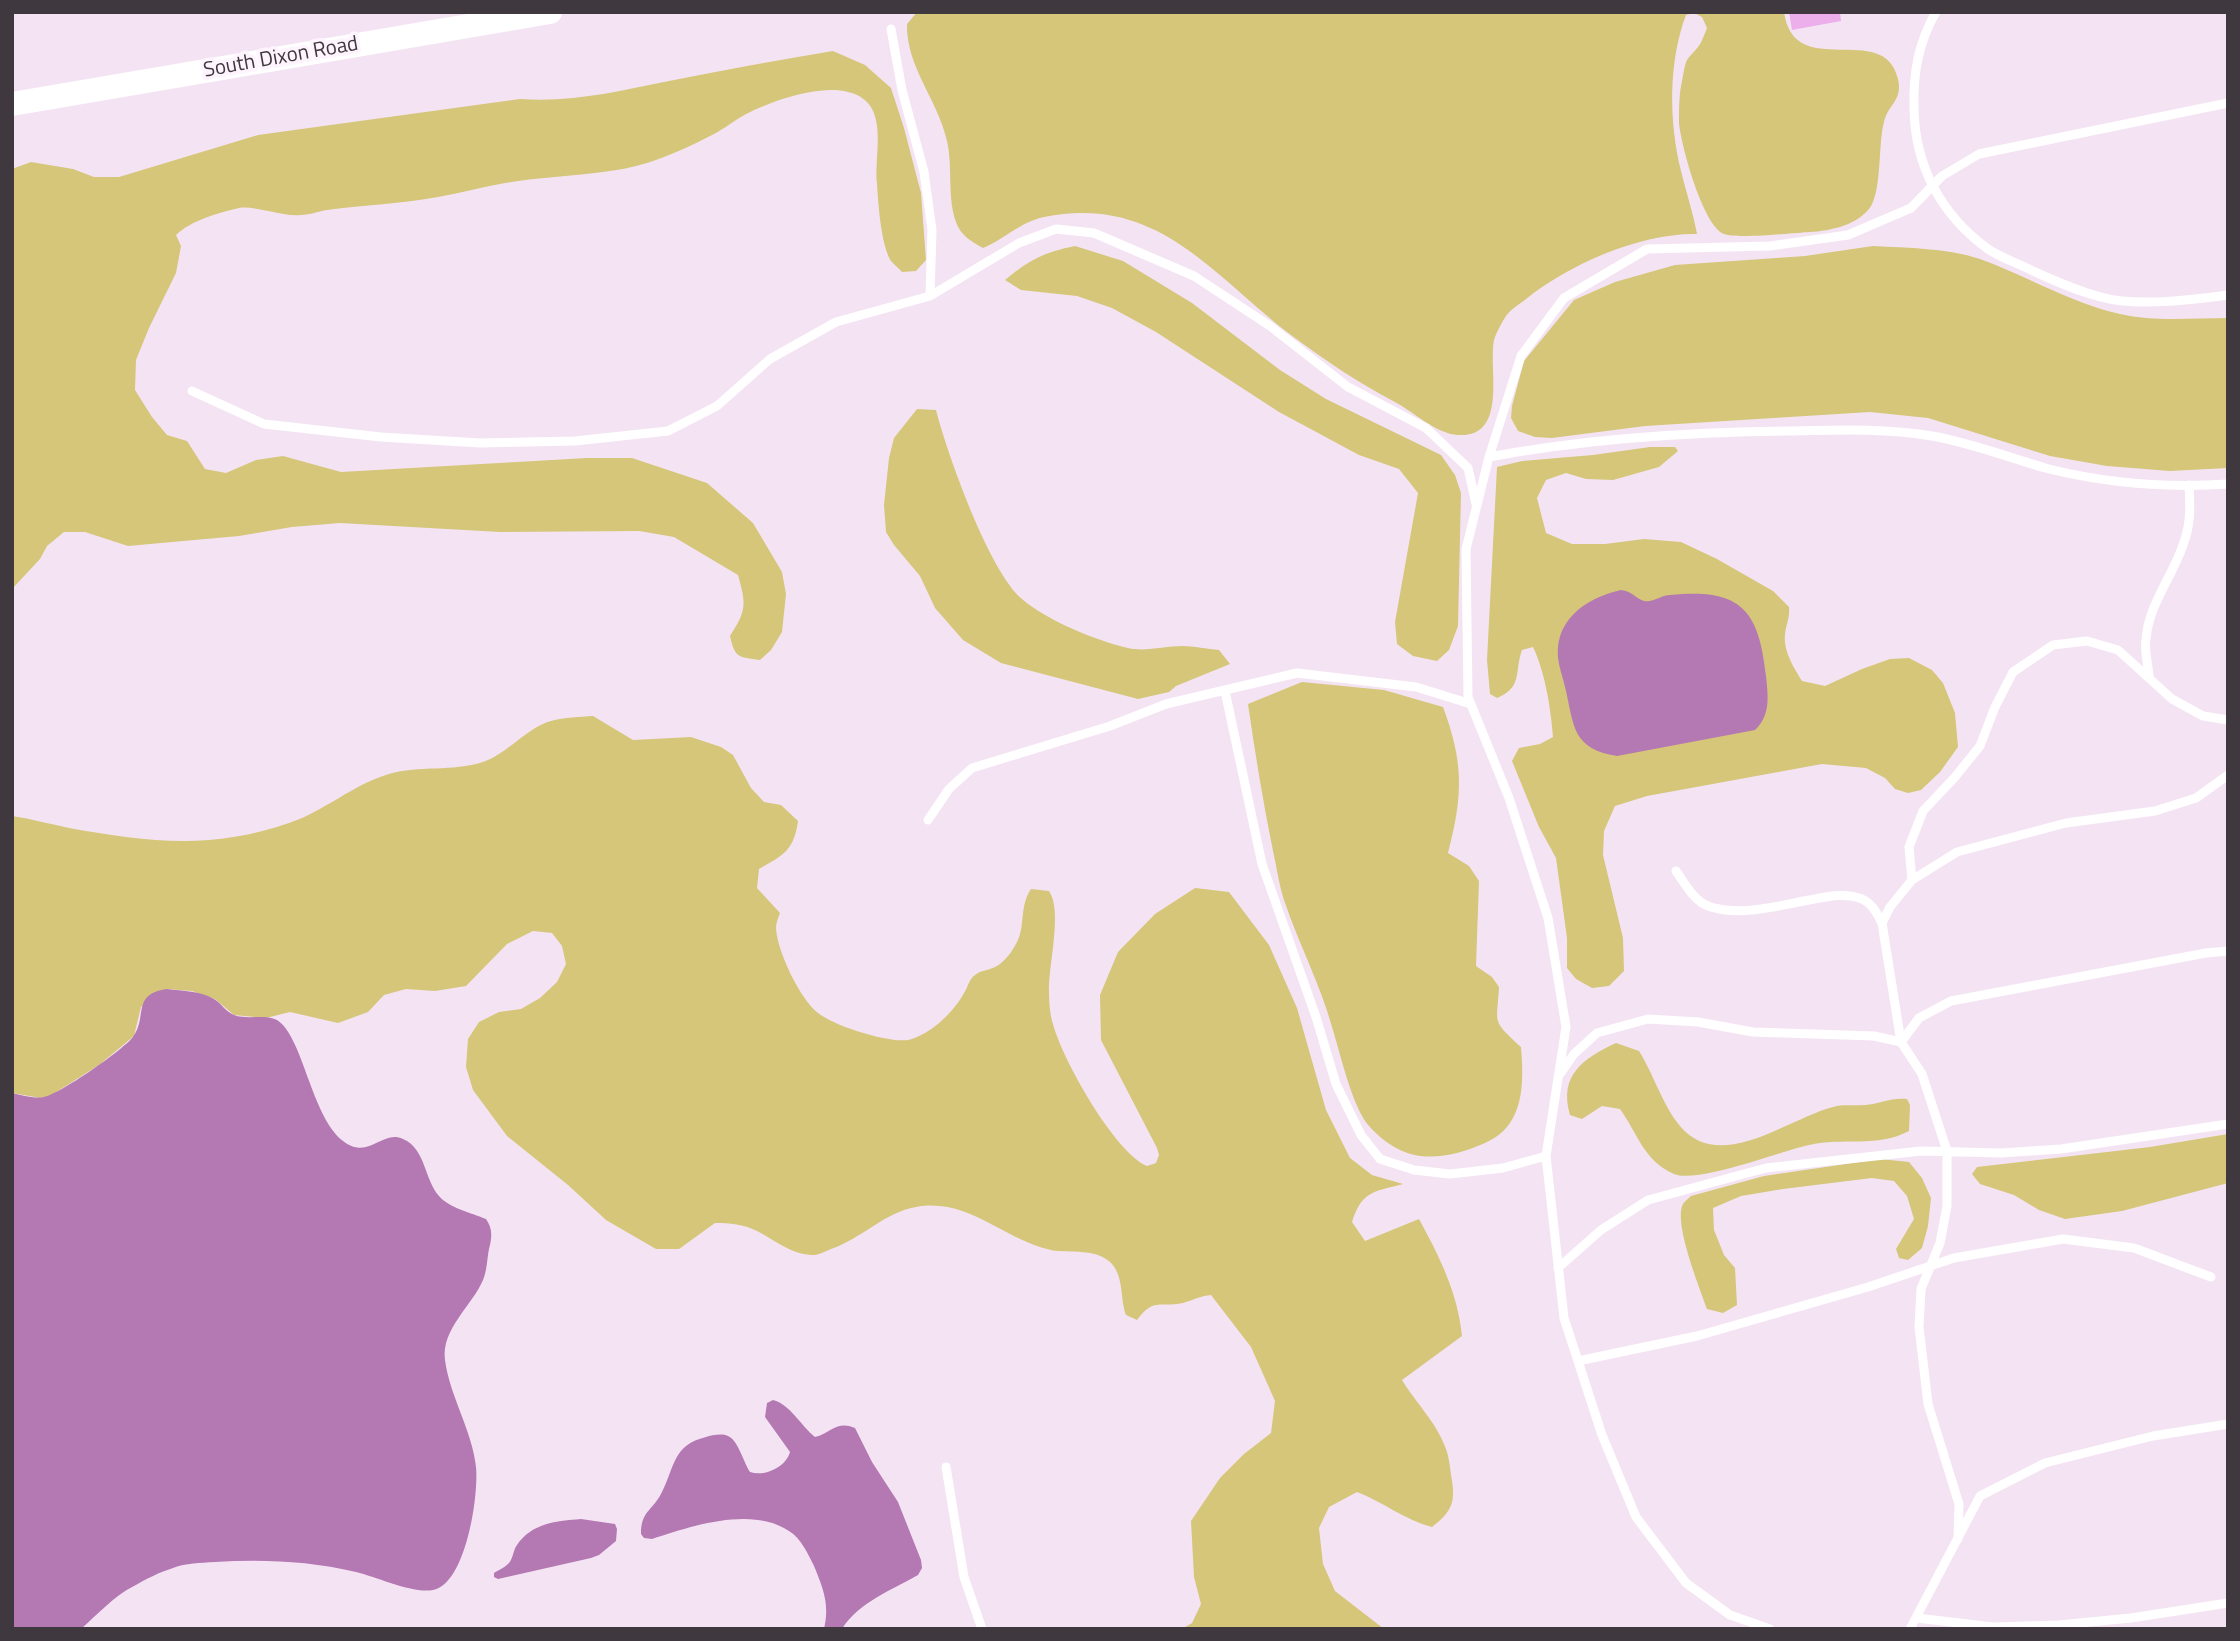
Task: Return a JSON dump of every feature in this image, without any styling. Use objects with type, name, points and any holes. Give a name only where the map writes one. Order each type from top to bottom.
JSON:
[{"type":"main road","name":"South Dixon Road","points":[[12,104],[550,12]]},
{"type":"lane","points":[[1936,12],[1924,32],[1913,78],[1914,135],[1931,187],[1948,211],[1989,249],[2049,279],[2103,298],[2142,301],[2192,300],[2228,295]]},
{"type":"lane","points":[[891,29],[902,90],[924,172],[932,230],[930,296]]},
{"type":"lane","points":[[1770,1629],[1730,1615],[1685,1583],[1636,1517],[1602,1435],[1564,1318],[1546,1156],[1566,1027],[1548,918],[1509,798],[1468,697],[1465,549],[1489,457],[1521,356],[1564,298],[1647,249],[1770,246],[1849,235],[1912,208],[1942,176],[1979,154],[2228,103]]},
{"type":"lane","points":[[192,391],[264,424],[381,437],[480,443],[534,442],[668,431],[717,407],[770,359],[836,322],[930,296],[1019,243],[1056,229],[1094,233],[1194,276],[1270,326],[1348,387],[1426,428],[1468,468],[1476,506]]},
{"type":"lane","points":[[1489,457],[1518,451],[1680,435],[1852,430],[1931,436],[2051,469],[2122,482],[2228,484]]},
{"type":"lane","points":[[2149,676],[2145,639],[2156,599],[2185,540],[2191,514],[2189,485]]},
{"type":"lane","points":[[1912,880],[1909,847],[1923,811],[1980,746],[1995,707],[2013,672],[2053,645],[2087,641],[2118,650],[2172,699],[2203,716],[2228,720]]},
{"type":"lane","points":[[928,820],[948,789],[972,768],[1110,726],[1166,704],[1297,673],[1416,687],[1471,704]]},
{"type":"lane","points":[[1225,691],[1262,864],[1316,1017],[1336,1084],[1361,1135],[1380,1159],[1414,1170],[1450,1174],[1503,1168],[1546,1156]]},
{"type":"lane","points":[[1882,923],[1890,907],[1912,880],[1956,852],[2066,823],[2155,811],[2196,799],[2228,775]]},
{"type":"lane","points":[[1676,871],[1690,891],[1706,906],[1733,910],[1841,895],[1862,899],[1873,907],[1882,923],[1901,1042],[1922,1074],[1947,1151],[1947,1206],[1940,1243],[1921,1289],[1919,1327],[1928,1404],[1959,1504],[1958,1539]]},
{"type":"lane","points":[[1901,1042],[1919,1018],[1951,1001],[2228,951]]},
{"type":"lane","points":[[1558,1077],[1574,1054],[1597,1033],[1648,1019],[1698,1022],[1754,1032],[1874,1036],[1901,1042]]},
{"type":"lane","points":[[1558,1268],[1601,1230],[1647,1200],[1766,1168],[1836,1158],[1920,1151],[2001,1153],[2061,1149],[2228,1124]]},
{"type":"lane","points":[[1578,1361],[1697,1336],[1868,1287],[1954,1258],[2063,1239],[2134,1248],[2211,1277]]},
{"type":"lane","points":[[1910,1629],[1980,1496],[2045,1463],[2153,1436],[2228,1424]]},
{"type":"lane","points":[[946,1467],[964,1577],[982,1629]]},
{"type":"lane","points":[[1917,1618],[1993,1628],[2059,1625],[2131,1618],[2228,1603]]},
{"type":"shaded area","points":[[917,12],[1784,12],[1791,33],[1804,44],[1821,49],[1876,53],[1889,62],[1899,86],[1897,98],[1884,122],[1877,188],[1866,213],[1843,226],[1826,230],[1753,236],[1724,234],[1708,216],[1694,184],[1679,123],[1679,99],[1685,65],[1701,43],[1707,28],[1702,17],[1694,13],[1686,15],[1673,73],[1674,133],[1697,234],[1652,239],[1607,253],[1563,274],[1508,313],[1494,340],[1493,399],[1490,414],[1484,425],[1474,433],[1458,435],[1441,431],[1331,363],[1295,338],[1210,267],[1153,229],[1121,218],[1085,213],[1035,219],[983,248],[967,238],[960,231],[953,212],[949,151],[943,126],[917,69],[908,40],[907,24]]},
{"type":"shaded area","points":[[833,51],[865,65],[891,88],[921,193],[926,260],[916,271],[902,272],[891,261],[885,245],[877,191],[878,130],[870,106],[848,92],[823,90],[793,96],[765,106],[686,148],[623,169],[518,181],[424,199],[304,215],[239,208],[206,218],[176,235],[181,246],[176,273],[136,360],[135,390],[152,417],[167,435],[187,441],[205,469],[226,473],[256,460],[283,456],[341,472],[587,458],[632,458],[707,483],[753,523],[782,572],[786,594],[782,632],[771,650],[760,660],[739,655],[730,636],[740,620],[743,607],[743,593],[738,575],[674,537],[639,531],[500,532],[340,523],[128,546],[85,532],[64,532],[47,546],[40,559],[12,589],[12,169],[31,162],[73,169],[94,177],[119,177],[258,135],[520,99],[595,95]]},
{"type":"shaded area","points":[[1075,246],[1123,261],[1192,303],[1280,370],[1326,399],[1441,455],[1455,475],[1461,493],[1458,626],[1449,650],[1437,661],[1413,656],[1397,644],[1395,622],[1418,493],[1399,469],[1359,455],[1279,412],[1156,332],[1112,308],[1077,296],[1021,290],[1005,280],[1038,258]]},
{"type":"shaded area","points":[[1873,246],[1927,249],[1967,255],[2084,303],[2120,314],[2160,319],[2228,318],[2228,468],[2170,471],[2107,466],[2050,456],[1928,418],[1870,412],[1645,426],[1552,438],[1535,437],[1518,431],[1511,418],[1524,361],[1574,300],[1615,282],[1675,265],[1805,256]]},
{"type":"shaded area","points":[[917,409],[936,410],[949,454],[983,538],[1009,585],[1022,599],[1058,622],[1116,645],[1135,649],[1182,646],[1219,650],[1230,664],[1176,686],[1169,692],[1138,699],[1001,663],[963,640],[935,608],[920,576],[886,532],[884,505],[894,438]]},
{"type":"shaded area","points":[[1650,447],[1675,447],[1678,451],[1659,467],[1613,480],[1586,479],[1566,473],[1546,480],[1537,498],[1546,533],[1572,544],[1605,544],[1644,539],[1681,542],[1773,591],[1789,607],[1786,647],[1802,681],[1825,686],[1890,659],[1909,658],[1932,670],[1943,683],[1955,713],[1958,747],[1940,772],[1921,790],[1908,793],[1895,789],[1885,778],[1866,768],[1822,764],[1647,796],[1615,806],[1604,831],[1603,855],[1623,938],[1624,971],[1609,986],[1592,988],[1576,979],[1567,968],[1567,938],[1556,858],[1539,827],[1512,761],[1519,748],[1540,744],[1553,737],[1547,691],[1533,647],[1522,650],[1511,689],[1497,698],[1490,694],[1487,660],[1497,467],[1522,461]]},
{"type":"shaded area","points":[[1621,590],[1647,601],[1670,595],[1713,595],[1741,607],[1758,634],[1766,676],[1766,712],[1755,730],[1617,756],[1603,753],[1584,742],[1574,726],[1559,664],[1560,636],[1566,624],[1583,606]]},
{"type":"shaded area","points":[[1302,682],[1384,690],[1443,707],[1455,745],[1459,780],[1459,797],[1448,853],[1469,866],[1479,881],[1476,966],[1492,977],[1499,987],[1498,1021],[1521,1047],[1521,1089],[1515,1115],[1508,1126],[1485,1143],[1453,1154],[1409,1154],[1382,1139],[1369,1126],[1357,1106],[1327,1011],[1281,890],[1248,704]]},
{"type":"shaded area","points":[[593,716],[633,740],[691,737],[721,747],[733,755],[751,788],[764,802],[781,805],[798,821],[794,839],[786,851],[759,869],[757,888],[780,913],[776,928],[780,949],[804,997],[818,1013],[848,1028],[899,1040],[912,1039],[929,1031],[961,999],[973,977],[994,968],[1011,952],[1021,931],[1025,902],[1031,889],[1049,891],[1053,900],[1055,925],[1049,1000],[1058,1040],[1078,1081],[1106,1125],[1134,1158],[1147,1166],[1156,1163],[1159,1155],[1101,1040],[1100,995],[1118,952],[1155,914],[1195,888],[1229,892],[1269,945],[1297,1008],[1326,1110],[1350,1158],[1372,1175],[1403,1184],[1370,1194],[1360,1204],[1352,1222],[1365,1241],[1419,1219],[1447,1275],[1460,1320],[1462,1336],[1402,1380],[1432,1422],[1446,1449],[1453,1499],[1445,1516],[1432,1527],[1357,1492],[1329,1507],[1319,1528],[1323,1564],[1335,1591],[1384,1629],[1182,1629],[1192,1623],[1201,1604],[1194,1577],[1191,1521],[1220,1478],[1244,1454],[1271,1433],[1275,1401],[1251,1347],[1211,1295],[1183,1303],[1153,1306],[1137,1320],[1126,1315],[1116,1270],[1106,1259],[1091,1253],[1051,1250],[1034,1245],[952,1208],[935,1206],[905,1210],[842,1245],[815,1255],[799,1253],[747,1227],[721,1223],[715,1223],[679,1249],[656,1249],[606,1220],[568,1185],[507,1136],[473,1090],[466,1067],[468,1039],[479,1022],[499,1012],[521,1009],[540,998],[557,982],[566,964],[562,946],[552,933],[533,931],[507,944],[466,986],[435,991],[406,989],[384,995],[368,1012],[338,1023],[290,1012],[266,1018],[234,1015],[215,999],[192,991],[167,989],[141,1007],[134,1036],[99,1065],[50,1096],[41,1098],[12,1093],[12,816],[98,833],[153,840],[233,837],[260,832],[302,818],[389,774],[483,762],[501,753],[542,724]]},
{"type":"shaded area","points":[[167,989],[209,996],[234,1015],[277,1020],[294,1042],[323,1114],[343,1141],[360,1148],[388,1138],[403,1139],[411,1144],[421,1157],[439,1196],[461,1210],[486,1219],[491,1237],[484,1276],[478,1290],[452,1328],[445,1349],[451,1387],[470,1440],[476,1467],[475,1497],[468,1537],[454,1572],[444,1584],[433,1590],[415,1590],[356,1572],[303,1563],[251,1561],[193,1564],[178,1566],[127,1590],[81,1629],[12,1629],[12,1093],[44,1097],[91,1071],[133,1037],[140,1022],[144,1001],[156,992]]},
{"type":"shaded area","points":[[1616,1043],[1639,1051],[1668,1109],[1680,1126],[1696,1139],[1714,1145],[1754,1139],[1837,1106],[1865,1105],[1896,1099],[1907,1099],[1910,1105],[1909,1131],[1872,1141],[1809,1145],[1701,1175],[1674,1174],[1648,1154],[1620,1109],[1602,1106],[1582,1119],[1570,1115],[1568,1089],[1576,1070],[1594,1055]]},
{"type":"shaded area","points":[[2228,1134],[2228,1183],[2122,1211],[2065,1219],[2039,1210],[2014,1195],[1980,1184],[1972,1174],[1977,1167],[2150,1147]]},
{"type":"shaded area","points":[[1880,1159],[1909,1162],[1922,1178],[1931,1198],[1922,1248],[1908,1260],[1899,1258],[1896,1249],[1914,1219],[1907,1196],[1894,1181],[1872,1178],[1741,1196],[1713,1208],[1714,1230],[1724,1255],[1735,1268],[1737,1305],[1723,1313],[1707,1309],[1684,1240],[1681,1213],[1683,1204],[1691,1196],[1764,1176]]},
{"type":"shaded area","points":[[773,1400],[790,1411],[815,1437],[843,1425],[855,1428],[872,1462],[898,1502],[921,1560],[922,1568],[918,1575],[857,1611],[842,1629],[824,1629],[826,1604],[823,1589],[804,1547],[789,1531],[774,1524],[740,1519],[703,1524],[652,1539],[644,1538],[641,1534],[645,1515],[659,1498],[676,1458],[687,1445],[714,1435],[723,1435],[732,1438],[750,1472],[768,1472],[784,1462],[790,1452],[765,1417],[767,1403]]},
{"type":"shaded area","points":[[581,1519],[615,1524],[616,1541],[591,1558],[498,1579],[494,1577],[494,1573],[510,1562],[517,1545],[530,1532],[554,1522]]},
{"type":"building","points":[[1789,12],[1840,12],[1841,21],[1792,30]]}]
